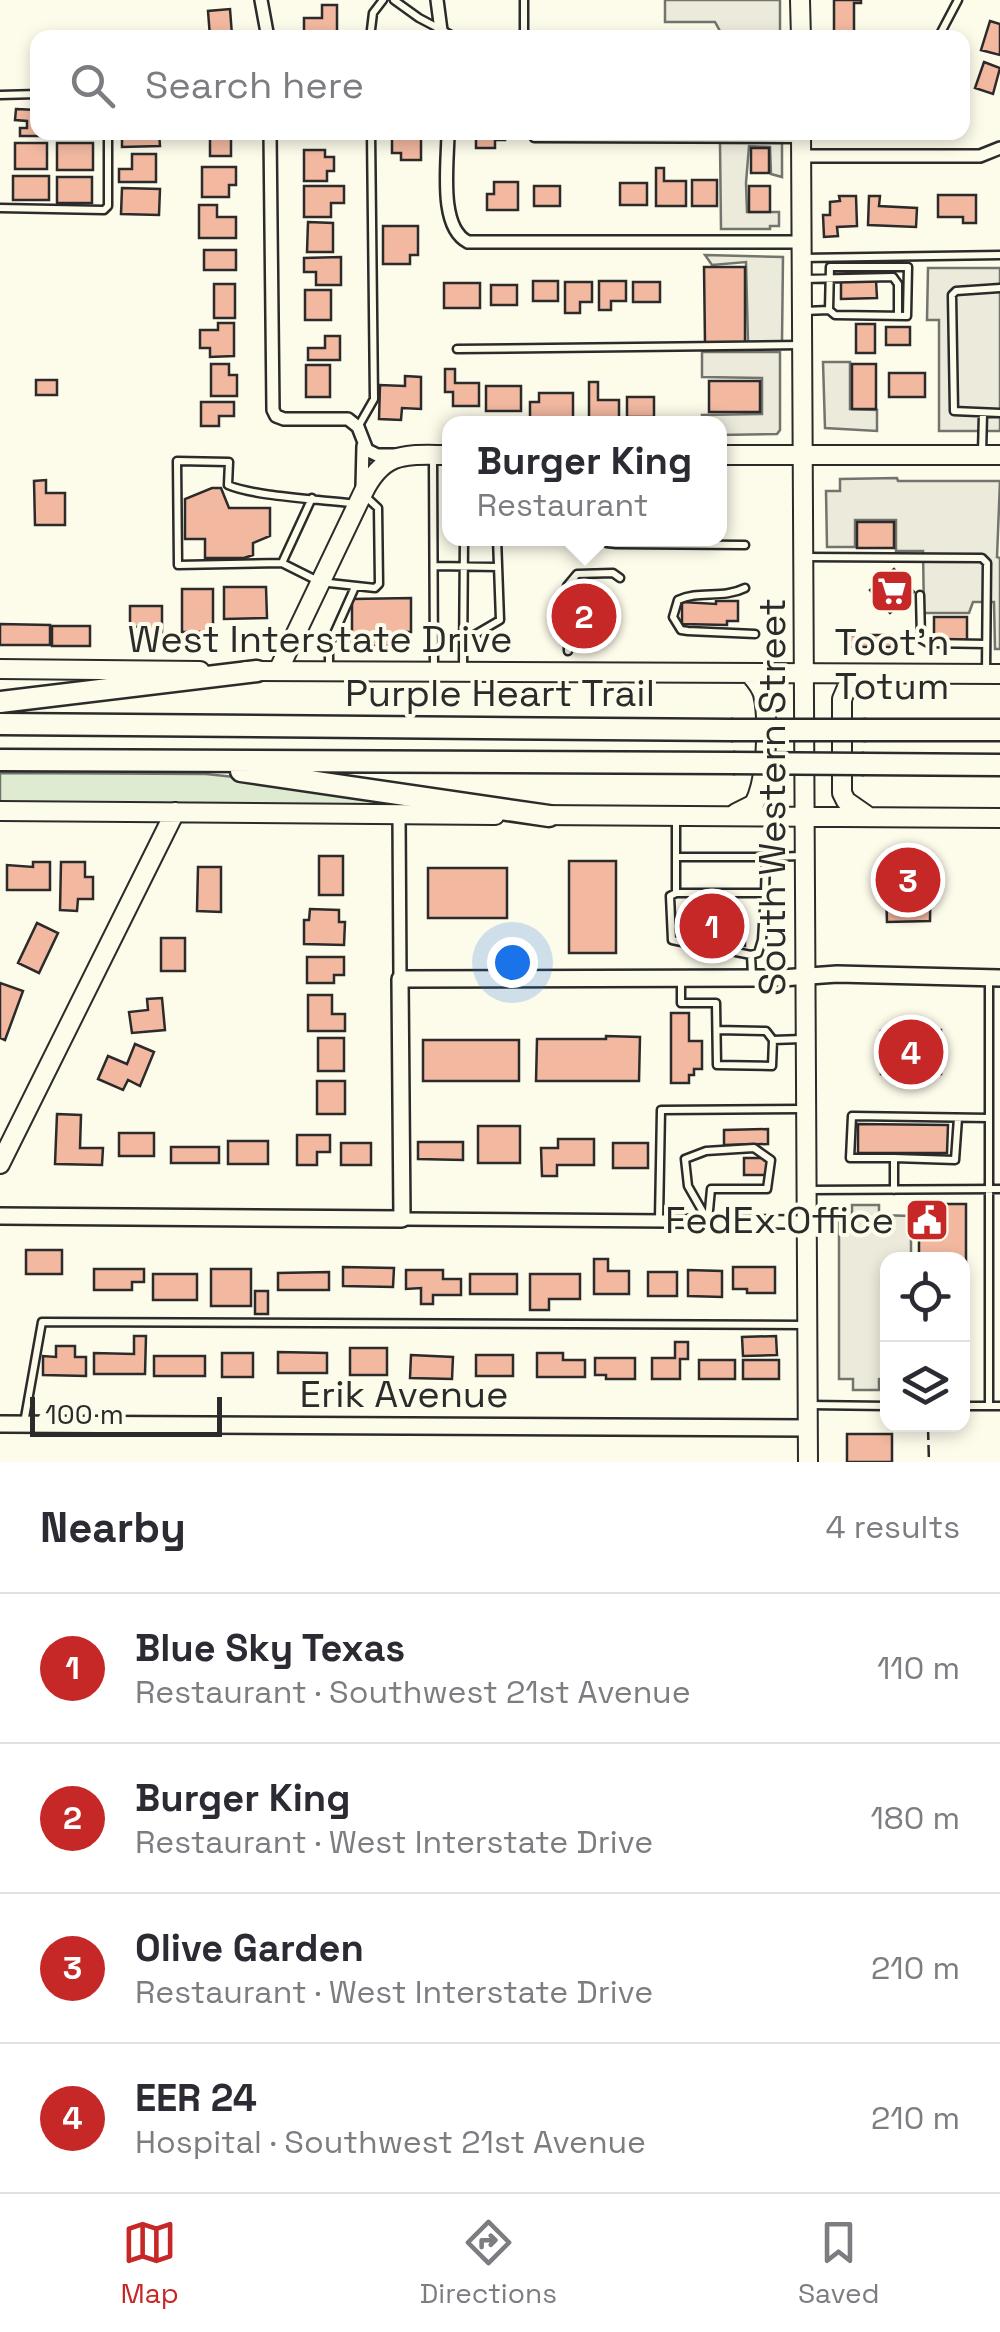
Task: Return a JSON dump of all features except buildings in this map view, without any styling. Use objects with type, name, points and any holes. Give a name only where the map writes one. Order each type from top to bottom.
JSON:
[{"type":"highway","points":[[0,702],[268,671]]},
{"type":"highway","name":"Purple Heart Trail","points":[[0,724],[1000,730]]},
{"type":"highway","points":[[124,759],[261,773],[550,816]]},
{"type":"highway","name":"Purple Heart Trail","points":[[0,760],[1000,765]]},
{"type":"main road","points":[[800,0],[801,30]]},
{"type":"main road","name":"South Western Street","points":[[801,142],[808,1462]]},
{"type":"main road","points":[[727,455],[991,454]]},
{"type":"main road","points":[[268,671],[320,582],[370,478],[387,461],[412,455],[441,455]]},
{"type":"main road","name":"West Interstate Drive","points":[[0,669],[993,674]]},
{"type":"main road","points":[[721,816],[748,810],[764,780],[764,702],[760,686],[750,674]]},
{"type":"main road","points":[[862,674],[848,685],[842,700],[842,792],[869,818]]},
{"type":"main road","points":[[0,811],[1000,818]]},
{"type":"main road","points":[[0,1164],[175,812]]},
{"type":"street","points":[[261,0],[267,30]]},
{"type":"street","points":[[437,0],[441,30]]},
{"type":"street","points":[[270,140],[273,410],[276,416],[284,418],[342,418],[358,427],[364,478],[360,500]]},
{"type":"street","points":[[448,140],[449,217],[458,236],[468,242],[802,250]]},
{"type":"street","points":[[801,142],[980,156],[1000,148]]},
{"type":"street","points":[[363,446],[376,455],[412,455]]},
{"type":"street","points":[[399,814],[402,1219]]},
{"type":"street","points":[[400,979],[861,974],[994,978]]},
{"type":"street","points":[[0,1216],[806,1222]]},
{"type":"street","name":"Erik Avenue","points":[[0,1424],[808,1428]]},
{"type":"lane","points":[[371,30],[373,13],[384,0]]},
{"type":"lane","points":[[394,0],[438,30]]},
{"type":"lane","points":[[524,0],[524,30]]},
{"type":"lane","points":[[942,30],[958,0]]},
{"type":"lane","points":[[0,95],[30,94]]},
{"type":"lane","points":[[0,208],[104,210],[108,206],[108,140]]},
{"type":"lane","points":[[358,427],[374,399],[371,140]]},
{"type":"lane","points":[[668,140],[801,142]]},
{"type":"lane","points":[[802,250],[1000,256]]},
{"type":"lane","points":[[802,311],[829,310],[836,315],[908,314],[908,266],[833,266],[829,269],[829,310]]},
{"type":"lane","points":[[802,278],[893,277],[898,284],[898,316]]},
{"type":"lane","points":[[1000,288],[956,290],[952,295],[953,408],[958,412],[1000,413]]},
{"type":"lane","points":[[457,348],[802,345]]},
{"type":"lane","points":[[982,413],[991,454]]},
{"type":"lane","points":[[434,674],[434,566],[441,455]]},
{"type":"lane","points":[[177,462],[229,462],[228,484],[244,491],[360,500],[378,508],[376,588],[320,582],[282,563],[178,566],[177,462]]},
{"type":"lane","points":[[282,563],[312,498]]},
{"type":"lane","points":[[727,544],[745,545]]},
{"type":"lane","points":[[463,674],[464,546]]},
{"type":"lane","points":[[464,642],[500,620],[498,546]]},
{"type":"lane","points":[[804,557],[982,558],[987,563],[986,644],[993,674]]},
{"type":"lane","points":[[434,566],[498,567]]},
{"type":"lane","points":[[568,651],[567,586],[577,574],[613,573],[620,578]]},
{"type":"lane","points":[[330,672],[329,645],[355,587]]},
{"type":"lane","points":[[745,588],[724,596],[686,596],[678,600],[674,617],[681,630],[755,634]]},
{"type":"lane","points":[[920,595],[922,639],[928,643],[986,644]]},
{"type":"lane","points":[[676,816],[676,893]]},
{"type":"lane","points":[[711,947],[750,955],[758,952],[766,893],[766,856]]},
{"type":"lane","points":[[676,857],[804,856]]},
{"type":"lane","points":[[701,946],[672,940],[670,896],[766,893]]},
{"type":"lane","points":[[750,955],[752,978]]},
{"type":"lane","points":[[681,978],[681,1003],[716,1003],[716,1066],[772,1066],[773,1040],[766,1031],[717,1030]]},
{"type":"lane","points":[[990,1406],[989,1118],[994,978]]},
{"type":"lane","points":[[773,1040],[805,1039]]},
{"type":"lane","points":[[660,1221],[661,1110],[806,1109]]},
{"type":"lane","points":[[958,1118],[955,1160],[932,1156],[850,1158],[852,1116],[913,1121],[958,1118],[989,1118]]},
{"type":"lane","points":[[754,1148],[772,1160],[768,1190],[711,1189],[708,1221],[688,1186],[684,1158],[706,1151],[754,1148]]},
{"type":"lane","points":[[890,1156],[894,1190]]},
{"type":"lane","points":[[806,1190],[1000,1189]]},
{"type":"lane","points":[[24,1424],[42,1322],[807,1325]]},
{"type":"lane","points":[[808,1406],[880,1406]]},
{"type":"lane","points":[[970,1406],[1000,1406]]},
{"type":"green space","points":[[0,773],[206,774],[313,785],[419,806],[0,804]]},
{"type":"shaded area","points":[[665,0],[780,0],[780,30],[719,30],[715,22],[665,22]]},
{"type":"shaded area","points":[[720,143],[782,143],[782,177],[771,174],[770,147],[749,146],[746,183],[747,212],[779,212],[779,226],[721,229]]},
{"type":"shaded area","points":[[705,255],[783,257],[782,342],[748,343],[746,262],[712,265]]},
{"type":"shaded area","points":[[928,268],[1000,268],[1000,431],[939,431],[939,320],[927,320]]},
{"type":"shaded area","points":[[702,352],[780,352],[780,430],[777,434],[727,435],[727,416],[702,415],[762,414],[762,378],[702,377]]},
{"type":"shaded area","points":[[823,362],[850,362],[850,409],[877,410],[877,431],[825,428]]},
{"type":"shaded area","points":[[840,479],[1000,481],[1000,649],[995,649],[994,602],[973,602],[969,613],[924,613],[923,551],[896,551],[896,520],[855,520],[855,547],[827,547],[826,491],[840,491]]},
{"type":"shaded area","points":[[852,1205],[879,1205],[879,1215],[911,1216],[911,1252],[880,1252],[879,1390],[853,1390],[853,1379],[839,1379],[839,1216],[852,1216]]},
{"type":"fence","points":[[928,1432],[929,1462]]},
{"type":"place","name":"Toot'n Totum","points":[[892,591]]},
{"type":"place","name":"Burger King","points":[[584,616]]},
{"type":"place","name":"Olive Garden","points":[[908,880]]},
{"type":"place","name":"Blue Sky Texas","points":[[712,926]]},
{"type":"place","name":"EER 24","points":[[911,1052]]},
{"type":"place","name":"FedEx Office","points":[[927,1220]]}]
